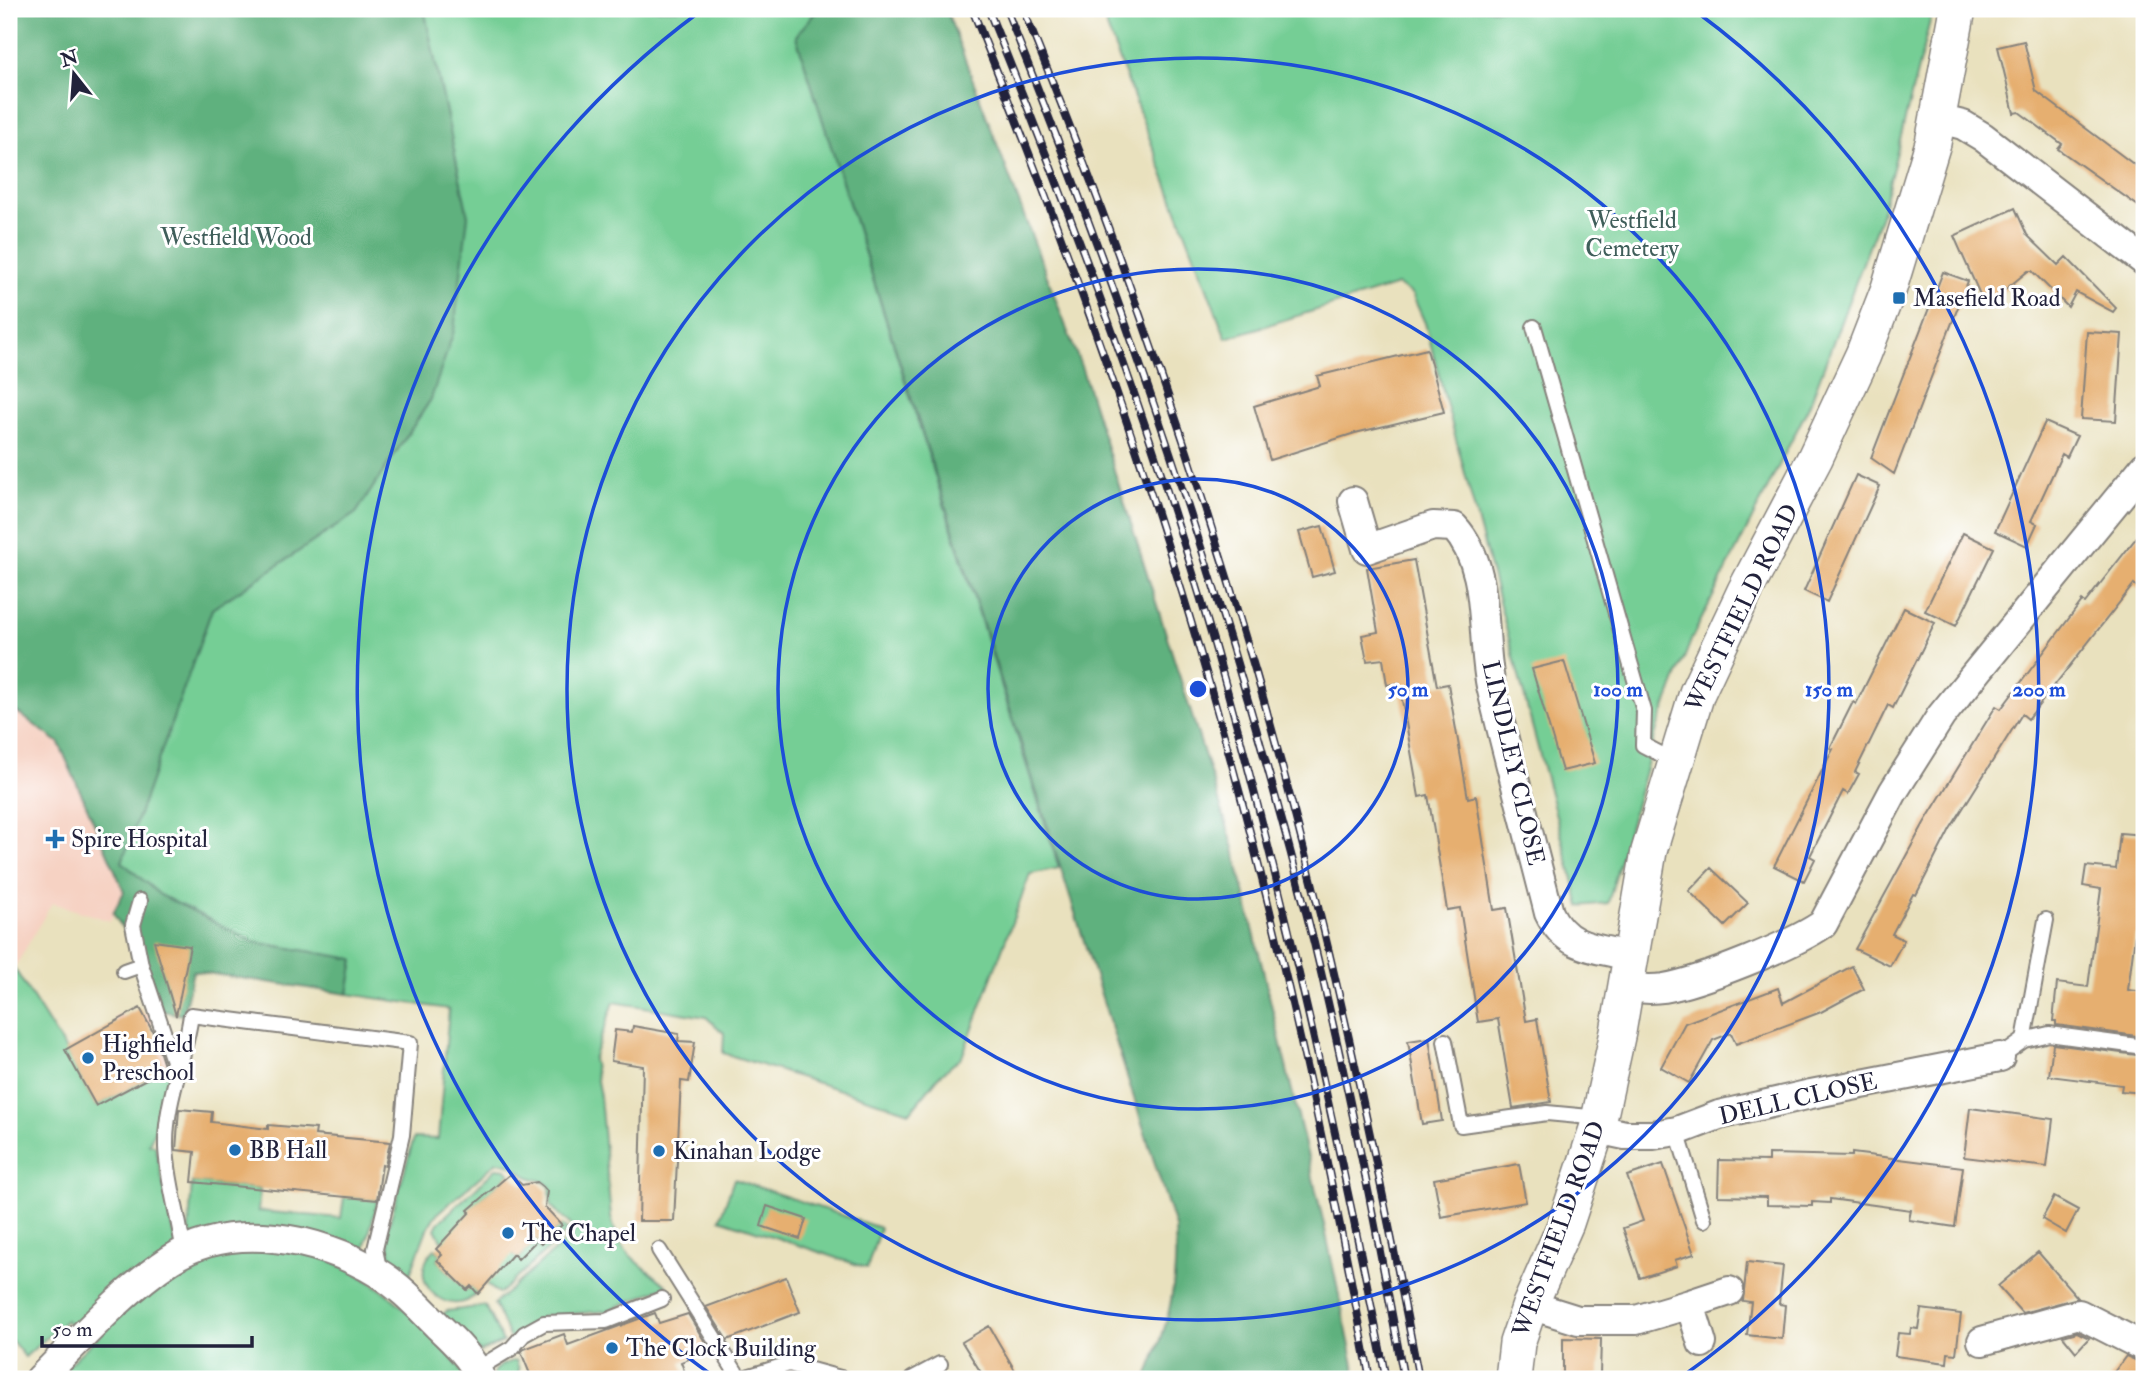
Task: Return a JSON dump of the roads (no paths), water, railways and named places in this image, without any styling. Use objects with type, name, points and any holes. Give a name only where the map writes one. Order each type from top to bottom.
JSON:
[{"type":"street","name":"WESTFIELD ROAD","points":[[1513,1379],[1517,1343],[1530,1304],[1566,1223],[1599,1123],[1649,852],[1697,693],[1745,591],[1815,458],[1863,355],[1897,263],[1938,119],[1958,9]]},
{"type":"street","points":[[1938,119],[1963,125],[1983,137],[2144,261]]},
{"type":"street","points":[[1629,971],[1642,990],[1687,982],[1804,937],[1823,923],[1894,792],[1941,716],[2144,467]]},
{"type":"street","name":"LINDLEY CLOSE","points":[[1353,501],[1367,549],[1433,526],[1454,527],[1462,536],[1470,550],[1480,595],[1490,682],[1549,913],[1556,928],[1577,944],[1629,971]]},
{"type":"street","name":"DELL CLOSE","points":[[1599,1123],[1625,1135],[1653,1135],[1677,1131],[1719,1115],[2000,1056]]},
{"type":"street","points":[[40,1379],[97,1322],[171,1259],[215,1240],[247,1237],[283,1240],[327,1250],[380,1274],[411,1297],[479,1374]]},
{"type":"street","points":[[1530,1304],[1578,1320],[1636,1320],[1729,1291]]},
{"type":"street","points":[[1690,1304],[1702,1343]]},
{"type":"street","points":[[1982,1341],[2079,1314],[2144,1347]]},
{"type":"lane","points":[[1534,327],[1644,711],[1643,745],[1676,762]]},
{"type":"lane","points":[[140,901],[134,925],[141,965],[176,1070]]},
{"type":"lane","points":[[2024,1040],[2046,920]]},
{"type":"lane","points":[[124,971],[141,965]]},
{"type":"lane","points":[[184,1254],[166,1149],[176,1070],[188,1037],[191,1015],[410,1043],[402,1135],[375,1249],[380,1274]]},
{"type":"lane","points":[[2000,1056],[2024,1040],[2049,1034],[2144,1047]]},
{"type":"lane","points":[[1445,1041],[1461,1125],[1547,1113],[1599,1123]]},
{"type":"lane","points":[[1677,1131],[1704,1220]]},
{"type":"lane","points":[[659,1250],[740,1379],[789,1364],[844,1379]]},
{"type":"lane","points":[[479,1374],[512,1348],[524,1334],[544,1323],[606,1321],[662,1299]]},
{"type":"lane","points":[[912,1379],[940,1364]]},
{"type":"railway","points":[[972,9],[1100,344],[1158,514],[1210,686],[1278,944],[1336,1204],[1370,1379]]},
{"type":"railway","points":[[988,9],[1117,344],[1174,514],[1226,686],[1292,944],[1332,1118],[1386,1379]]},
{"type":"railway","points":[[1006,9],[1095,238],[1136,354],[1214,587],[1249,705],[1283,824],[1327,997],[1362,1160],[1404,1379]]},
{"type":"railway","points":[[1023,9],[1088,173],[1148,338],[1177,421],[1256,673],[1346,1024],[1419,1379]]},
{"type":"place","name":"Masefield Road","points":[[1899,298]]},
{"type":"place","name":"Spire Hospital","points":[[55,839]]},
{"type":"place","name":"Highfield Preschool","points":[[88,1058]]},
{"type":"place","name":"BB Hall","points":[[235,1150]]},
{"type":"place","name":"Kinahan Lodge","points":[[659,1151]]},
{"type":"place","name":"The Chapel","points":[[508,1233]]},
{"type":"place","name":"The Clock Building","points":[[612,1348]]},
{"type":"park label","name":"Westfield Cemetery","points":[[1632,234]]},
{"type":"park label","name":"Westfield Wood","points":[[236,237]]}]
